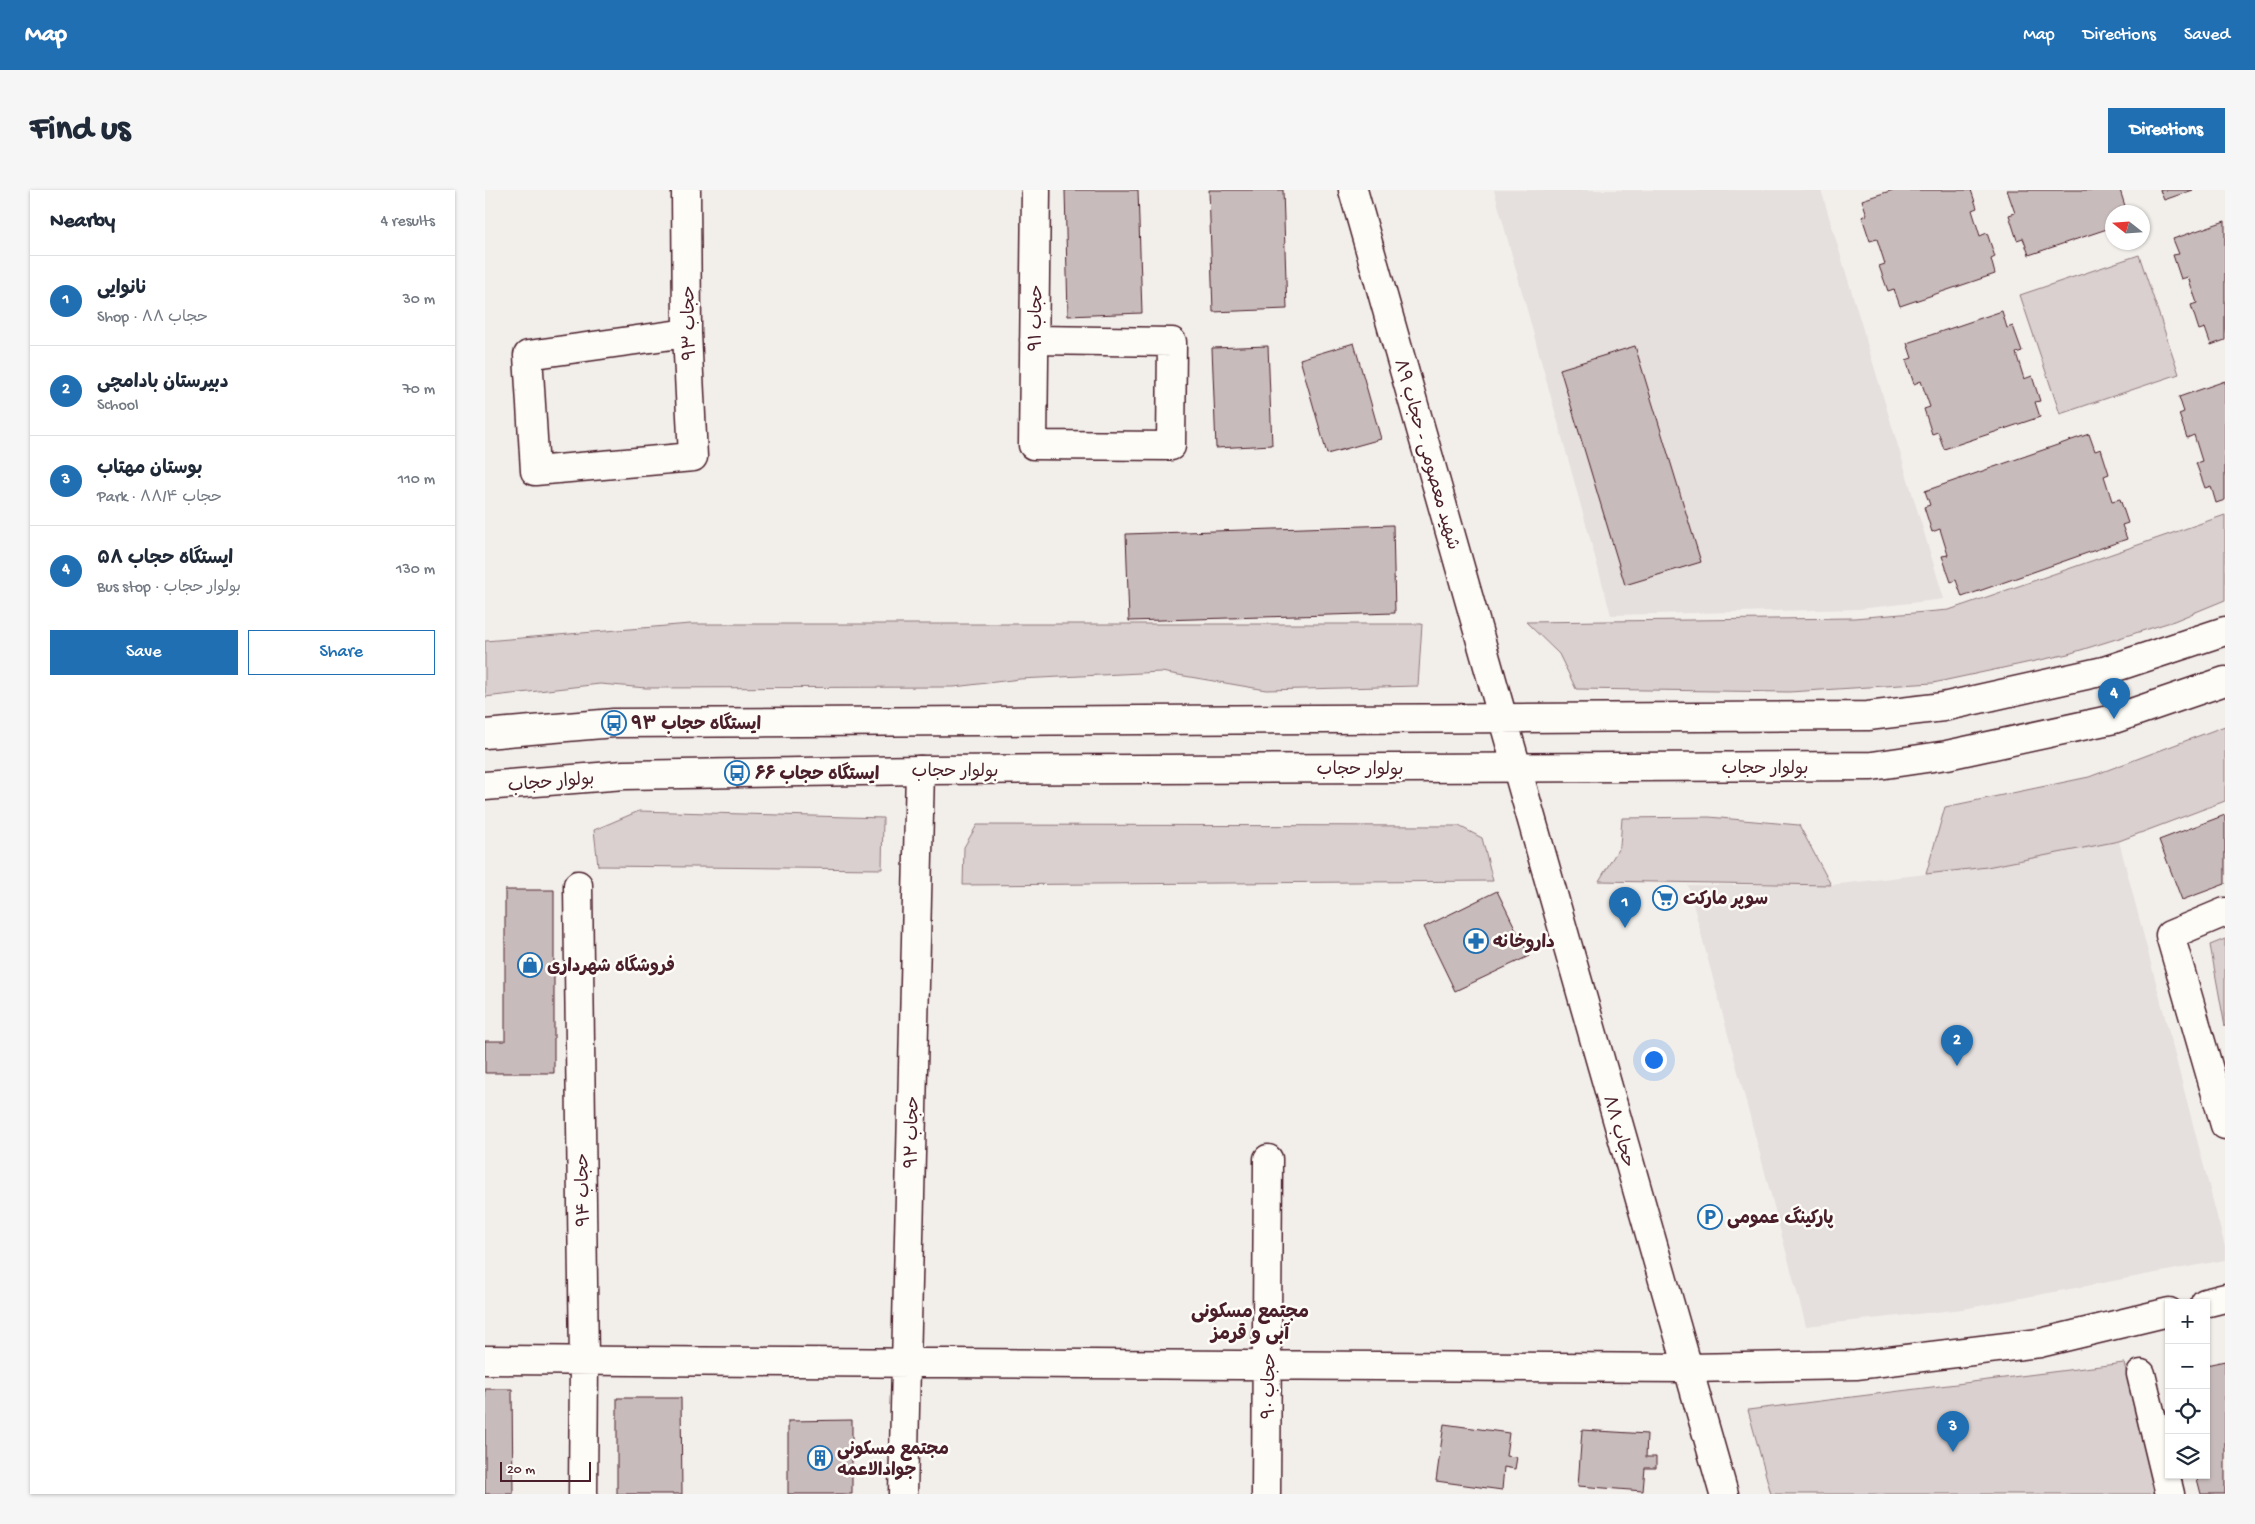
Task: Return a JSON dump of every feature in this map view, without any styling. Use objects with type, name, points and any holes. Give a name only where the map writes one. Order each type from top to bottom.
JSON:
[{"type":"street","name":"حجاب ۹۳","points":[[686,190],[687,333],[693,457],[535,471],[529,355],[687,333]]},
{"type":"street","name":"حجاب ۹۱","points":[[1034,340],[1172,342],[1171,446],[1033,445],[1034,340],[1036,190]]},
{"type":"street","name":"شهید معصومی - حجاب ۸۹","points":[[1353,190],[1517,768]]},
{"type":"street","points":[[1370,253],[1370,201],[1375,190]]},
{"type":"street","points":[[485,734],[614,723],[1868,716],[1943,707],[2105,672],[2225,631]]},
{"type":"street","name":"بولوار حجاب","points":[[485,786],[624,775],[920,770],[1872,766],[1947,755],[2115,719],[2225,681]]},
{"type":"street","name":"حجاب ۸۸","points":[[1517,768],[1724,1494]]},
{"type":"street","name":"حجاب ۹۲","points":[[903,1494],[920,770]]},
{"type":"street","name":"حجاب ۹۴","points":[[579,885],[584,1362],[583,1494]]},
{"type":"street","points":[[2225,912],[2170,935],[2225,1125]]},
{"type":"street","name":"حجاب ۹۰","points":[[1266,1494],[1268,1159]]},
{"type":"street","points":[[2210,1302],[2225,1298]]},
{"type":"street","points":[[485,1360],[1687,1368],[1856,1365],[2039,1343],[2165,1313]]},
{"type":"street","points":[[2141,1374],[2171,1494]]},
{"type":"shaded area","points":[[1494,190],[1821,190],[1944,599],[1859,609],[1611,615]]},
{"type":"shaded area","points":[[2139,255],[2179,374],[2060,414],[2020,295]]},
{"type":"shaded area","points":[[2225,515],[2225,600],[2174,621],[2068,654],[1933,683],[1789,692],[1576,689],[1559,654],[1526,622],[1854,618],[1949,610]]},
{"type":"shaded area","points":[[690,624],[1422,624],[1418,686],[1266,690],[1161,672],[1020,679],[954,687],[646,688],[600,684],[485,697],[485,641]]},
{"type":"shaded area","points":[[2225,726],[2225,801],[2119,841],[1987,867],[1926,874],[1945,807],[2089,777]]},
{"type":"shaded area","points":[[639,811],[883,818],[882,869],[598,866],[594,830]]},
{"type":"shaded area","points":[[1709,817],[1799,825],[1831,885],[1599,881],[1620,846],[1622,818]]},
{"type":"shaded area","points":[[977,825],[1459,826],[1482,838],[1493,881],[963,885],[964,847]]},
{"type":"shaded area","points":[[2119,841],[2225,1247],[2225,1260],[1963,1309],[1806,1326],[1688,885],[1831,885],[1987,867]]},
{"type":"shaded area","points":[[2225,939],[2225,1027],[2210,945]]},
{"type":"shaded area","points":[[2124,1363],[2156,1494],[1771,1494],[1748,1410]]},
{"type":"building","points":[[1065,190],[1138,190],[1142,313],[1068,316]]},
{"type":"building","points":[[1209,190],[1283,190],[1287,309],[1213,312]]},
{"type":"building","points":[[1893,190],[1971,190],[1977,208],[1972,210],[1980,236],[1987,233],[1995,257],[1991,259],[1995,274],[1900,306],[1894,289],[1888,291],[1879,266],[1885,264],[1877,239],[1870,241],[1862,217],[1867,215],[1862,200]]},
{"type":"building","points":[[2007,190],[2120,190],[2125,205],[2105,205],[2105,230],[2029,255],[2023,238],[2017,240],[2009,215],[2015,213]]},
{"type":"building","points":[[2160,190],[2193,190],[2164,200]]},
{"type":"building","points":[[2225,221],[2225,340],[2211,345],[2205,328],[2199,330],[2191,305],[2197,303],[2188,277],[2181,279],[2173,255],[2179,254],[2173,239]]},
{"type":"building","points":[[2002,311],[2007,328],[2013,326],[2022,351],[2016,353],[2024,379],[2032,376],[2040,401],[2035,402],[2040,417],[1944,449],[1938,432],[1932,434],[1924,409],[1930,407],[1921,381],[1914,384],[1906,360],[1912,358],[1907,343]]},
{"type":"building","points":[[1354,343],[1381,439],[1327,454],[1300,359]]},
{"type":"building","points":[[1268,346],[1272,445],[1216,448],[1212,348]]},
{"type":"building","points":[[1635,346],[1701,562],[1625,585],[1560,369]]},
{"type":"building","points":[[2225,381],[2225,500],[2216,503],[2211,486],[2205,488],[2196,463],[2202,461],[2194,435],[2187,438],[2179,414],[2184,412],[2179,397]]},
{"type":"building","points":[[2089,434],[2095,451],[2101,449],[2109,474],[2104,476],[2112,501],[2120,499],[2128,523],[2122,525],[2127,539],[1962,597],[1956,580],[1951,582],[1942,556],[1948,555],[1940,529],[1932,532],[1924,507],[1930,505],[1925,491]]},
{"type":"building","points":[[1393,525],[1395,613],[1129,621],[1126,534]]},
{"type":"building","points":[[2225,815],[2225,884],[2182,900],[2159,840]]},
{"type":"building","name":"فروشگاه شهرداری","points":[[505,890],[554,890],[554,1073],[485,1073],[485,1041],[505,1041]]},
{"type":"building","name":"داروخانه","points":[[1497,891],[1529,956],[1455,991],[1424,927]]},
{"type":"building","points":[[2225,1361],[2225,1494],[2201,1494],[2197,1479],[2210,1479],[2210,1364]]},
{"type":"building","points":[[485,1389],[512,1389],[513,1494],[485,1494]]},
{"type":"building","points":[[617,1398],[681,1398],[682,1494],[617,1494]]},
{"type":"building","name":"مجتمع مسکونی جوادالاعمه","points":[[852,1420],[852,1494],[788,1494],[788,1421]]},
{"type":"building","points":[[1444,1424],[1509,1433],[1506,1456],[1517,1457],[1515,1469],[1504,1467],[1502,1490],[1436,1481]]},
{"type":"building","points":[[1582,1430],[1647,1434],[1646,1457],[1656,1457],[1656,1468],[1645,1468],[1643,1491],[1578,1486]]},
{"type":"place","name":"ایستگاه حجاب ۵۸","points":[[2114,719]]},
{"type":"place","name":"ایستگاه حجاب ۹۳","points":[[614,723]]},
{"type":"place","name":"ایستگاه حجاب ۶۶","points":[[737,773]]},
{"type":"place","name":"سوپر مارکت","points":[[1665,898]]},
{"type":"place","name":"نانوایی","points":[[1625,928]]},
{"type":"place","name":"داروخانه","points":[[1476,941]]},
{"type":"place","name":"فروشگاه شهرداری","points":[[530,965]]},
{"type":"place","name":"دبیرستان بادامچی","points":[[1957,1066]]},
{"type":"place","name":"پارکینگ عمومی","points":[[1710,1217]]},
{"type":"place","name":"بوستان مهتاب","points":[[1953,1452]]},
{"type":"place","name":"مجتمع مسکونی جوادالاعمه","points":[[820,1458]]},
{"type":"district","name":"مجتمع مسکونی آبی و قرمز","points":[[1250,1321]]}]
